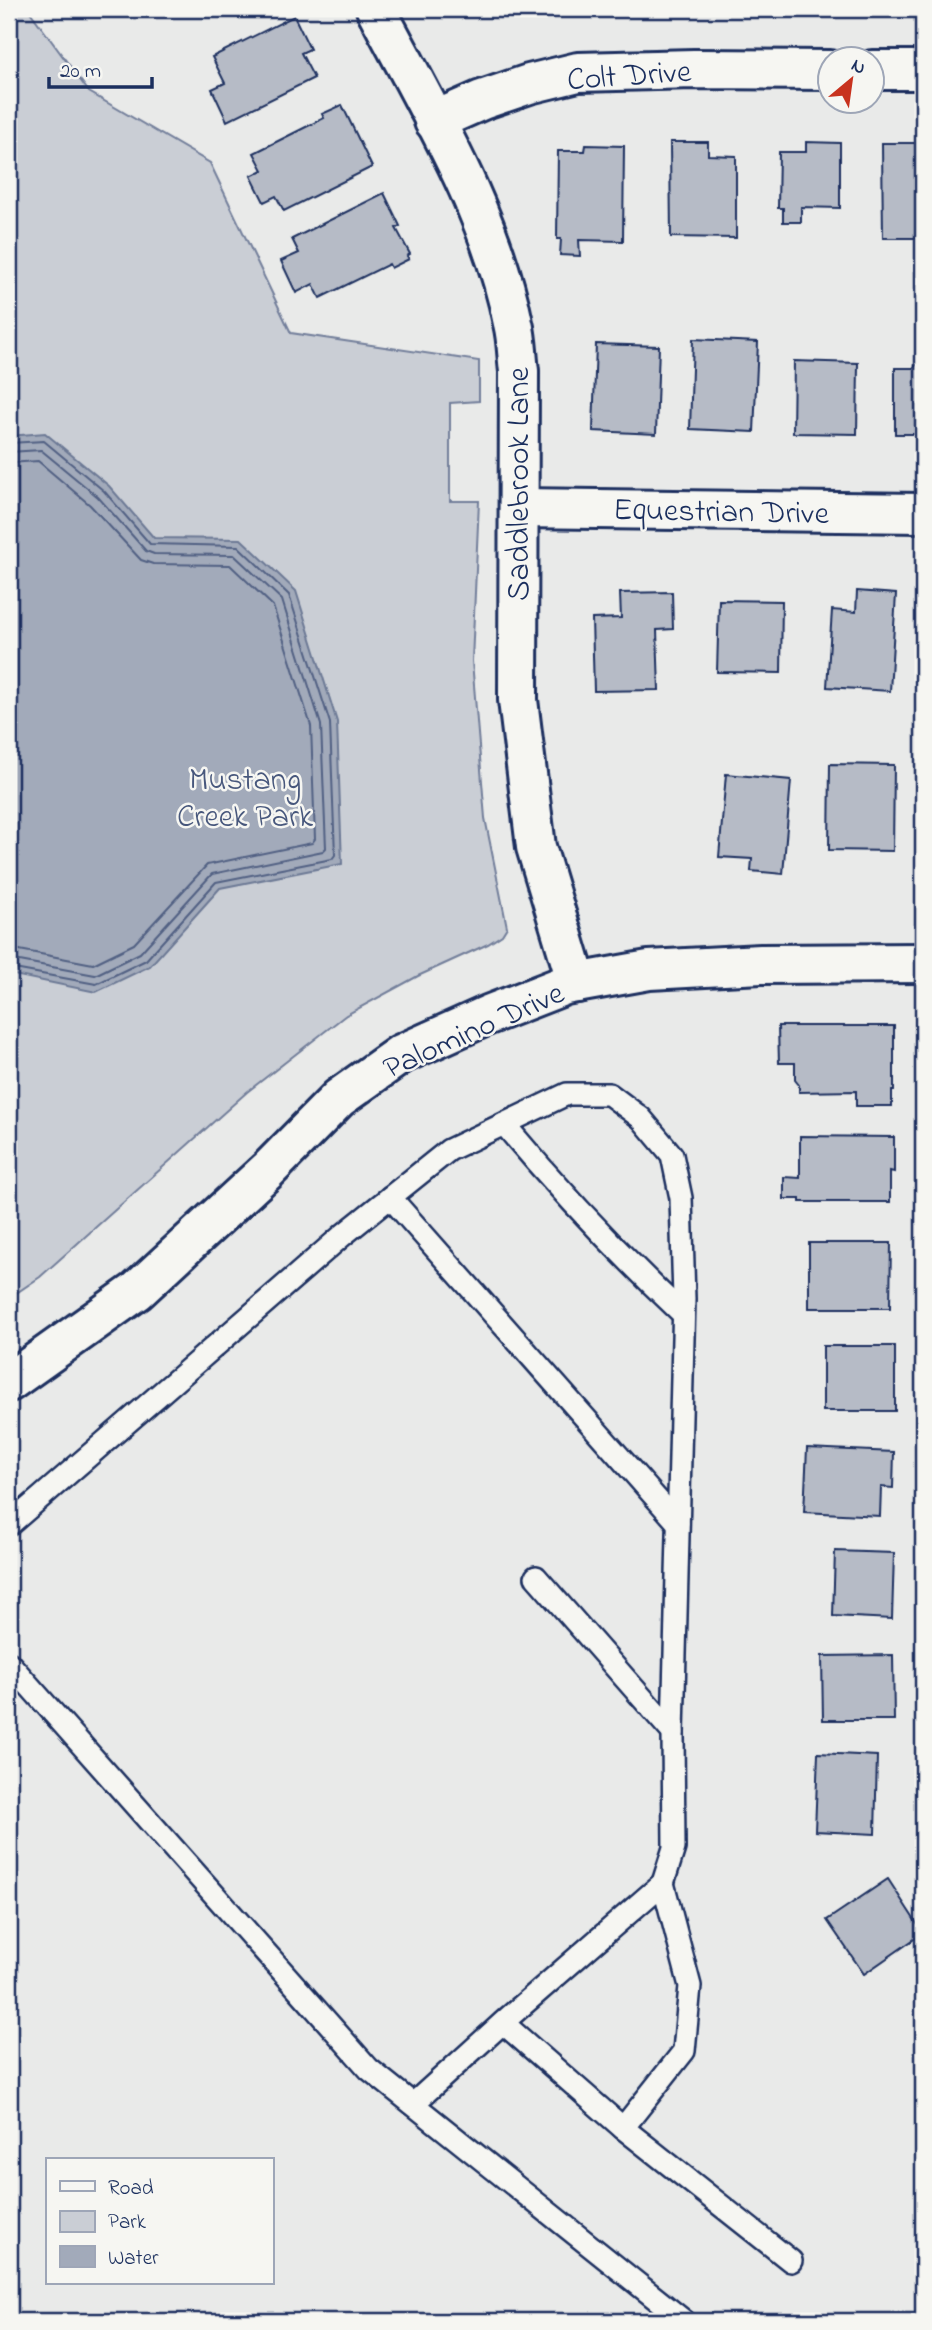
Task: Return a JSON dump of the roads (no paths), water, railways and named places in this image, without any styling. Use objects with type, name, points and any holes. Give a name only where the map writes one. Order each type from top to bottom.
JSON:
[{"type":"street","name":"Saddlebrook Lane","points":[[376,9],[459,169],[497,262],[513,324],[519,372],[517,700],[536,848],[577,983]]},
{"type":"street","name":"Colt Drive","points":[[434,121],[528,84],[578,72],[816,70]]},
{"type":"street","points":[[886,70],[923,70]]},
{"type":"street","name":"Equestrian Drive","points":[[519,508],[923,513]]},
{"type":"street","name":"Palomino Drive","points":[[9,1382],[137,1291],[268,1170],[339,1098],[401,1054],[488,1015],[565,985],[649,970],[761,964],[923,963]]},
{"type":"lane","points":[[9,1525],[343,1235],[449,1150],[568,1094],[609,1094],[641,1118],[672,1155],[681,1198],[683,1314],[673,1733],[674,1848],[663,1883],[413,2104]]},
{"type":"lane","points":[[504,1124],[554,1184],[634,1268],[683,1314]]},
{"type":"lane","points":[[390,1197],[678,1523]]},
{"type":"lane","points":[[536,1577],[673,1733]]},
{"type":"lane","points":[[9,1663],[369,2069],[684,2321]]},
{"type":"lane","points":[[624,2128],[684,2052],[690,1986],[663,1883]]},
{"type":"lane","points":[[503,2024],[624,2128],[790,2261]]},
{"type":"water","points":[[45,433],[109,486],[154,538],[241,539],[296,591],[337,722],[342,864],[220,888],[150,966],[96,992],[9,974],[9,436]]},
{"type":"park label","name":"Mustang Creek Park","points":[[245,796]]}]
